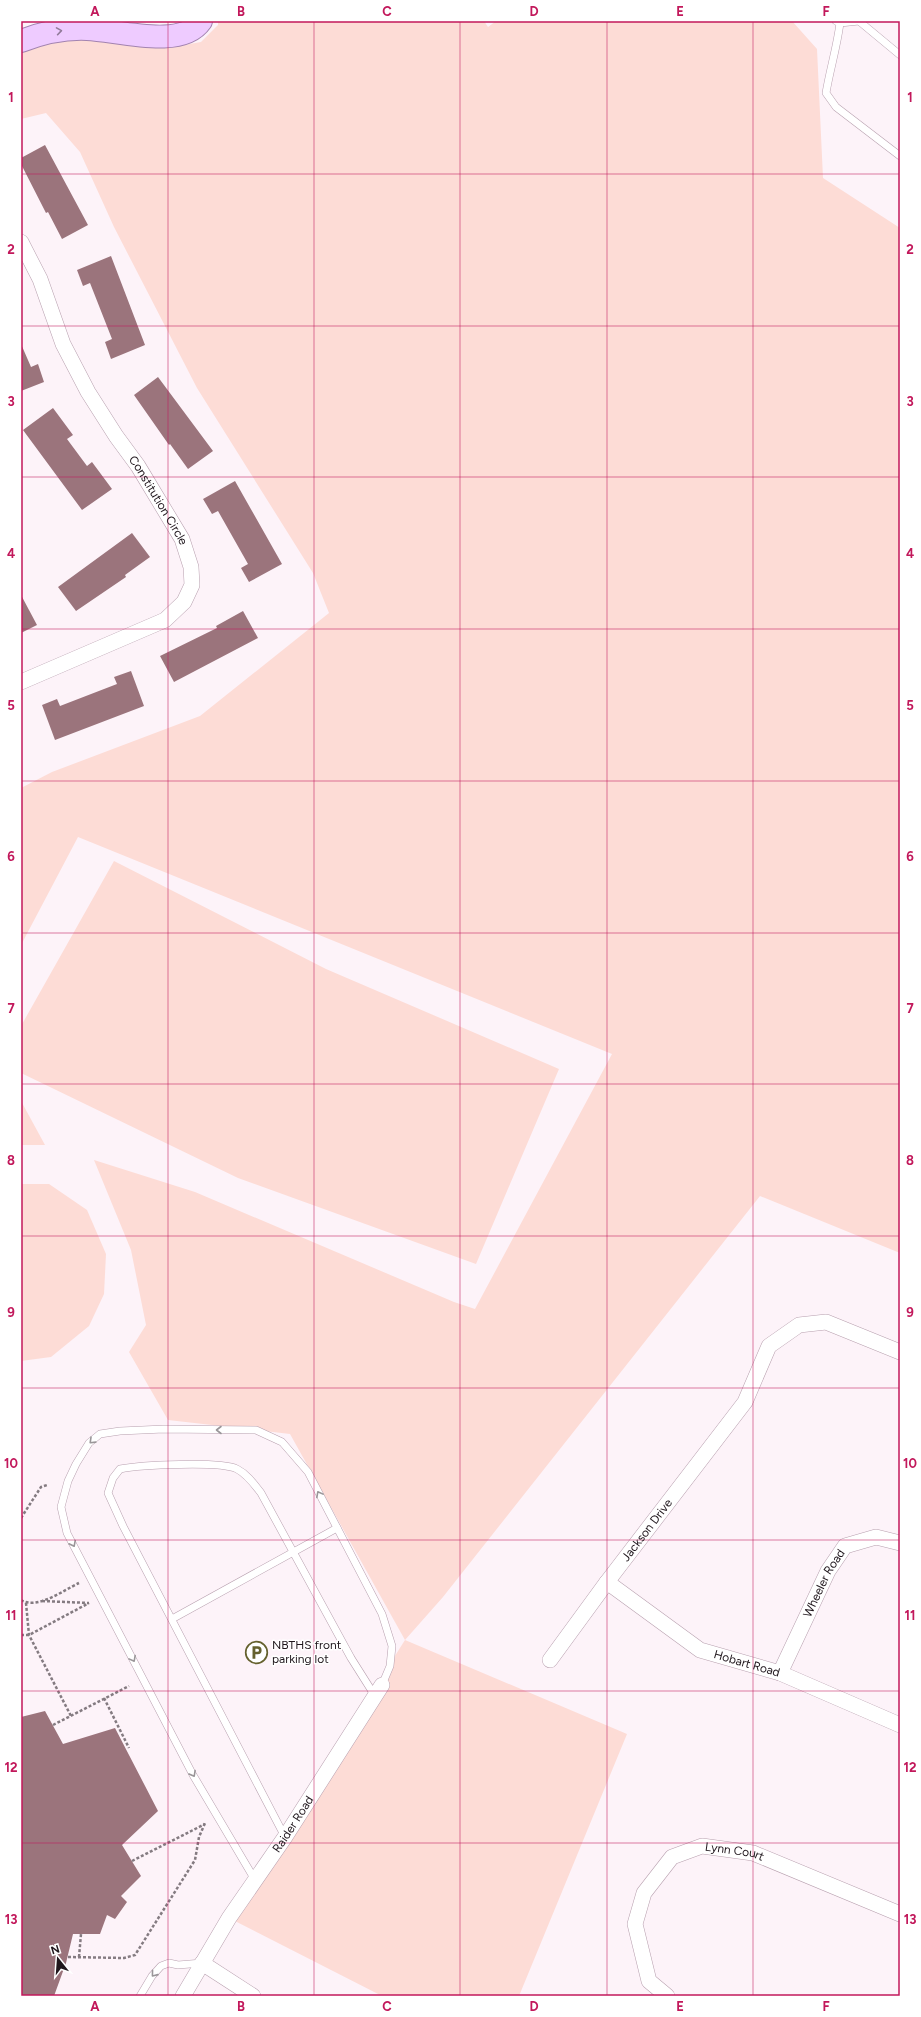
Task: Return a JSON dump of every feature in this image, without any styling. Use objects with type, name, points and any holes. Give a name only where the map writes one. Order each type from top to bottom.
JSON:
[{"type":"highway","points":[[21,41],[43,34],[72,29],[88,29],[150,36],[181,35],[194,28],[202,21]]},
{"type":"street","name":"Constitution Circle","points":[[21,242],[40,279],[62,344],[88,392],[116,436],[138,466],[182,539],[190,567],[192,585],[184,602],[165,620],[21,682]]},
{"type":"street","name":"Jackson Drive","points":[[550,1660],[607,1582],[745,1402],[769,1346],[799,1325],[826,1322],[900,1352]]},
{"type":"street","name":"Wheeler Road","points":[[780,1673],[828,1571],[845,1546],[876,1537],[900,1543]]},
{"type":"street","name":"Hobart Road","points":[[607,1582],[700,1650],[780,1673],[900,1724]]},
{"type":"street","name":"Raider Road","points":[[183,1996],[229,1918],[285,1837],[379,1690]]},
{"type":"street","name":"Lynn Court","points":[[667,1996],[649,1981],[635,1924],[644,1893],[672,1857],[702,1846],[753,1853],[900,1914]]},
{"type":"street","points":[[202,1963],[253,1996]]},
{"type":"lane","points":[[900,55],[859,21],[838,22],[837,49],[830,67],[826,93],[836,107],[900,156]]},
{"type":"lane","points":[[255,1880],[190,1768],[68,1533],[61,1507],[68,1481],[76,1464],[89,1443],[100,1434],[120,1431],[164,1429],[256,1430],[282,1442],[308,1472],[382,1614],[392,1646],[390,1666],[379,1690],[351,1658],[261,1493],[248,1478],[236,1468],[207,1464],[132,1466],[120,1469],[113,1478],[108,1492],[123,1526],[285,1837]]},
{"type":"lane","points":[[172,1619],[337,1528]]},
{"type":"lane","points":[[140,1996],[152,1976],[161,1966],[168,1963],[178,1965],[202,1963]]},
{"type":"path","points":[[21,1518],[41,1487],[46,1485]]},
{"type":"path","points":[[40,1601],[79,1583]]},
{"type":"path","points":[[21,1600],[26,1603],[40,1601],[89,1603],[29,1635],[21,1635]]},
{"type":"path","points":[[26,1603],[29,1635],[71,1716]]},
{"type":"path","points":[[53,1725],[129,1686]]},
{"type":"path","points":[[104,1698],[129,1748]]},
{"type":"path","points":[[68,1957],[124,1958],[135,1955],[196,1860],[199,1838],[206,1823],[132,1861]]},
{"type":"path","points":[[79,1957],[81,1934]]},
{"type":"shaded area","points":[[218,21],[484,21],[488,27],[496,21],[792,21],[817,49],[823,178],[900,228],[900,1253],[760,1196],[443,1597],[405,1640],[290,1434],[168,1420],[129,1352],[146,1325],[131,1250],[94,1160],[195,1192],[454,1302],[475,1309],[612,1054],[78,837],[21,945],[21,788],[52,772],[200,716],[329,613],[313,573],[197,388],[114,227],[80,152],[46,113],[21,119],[21,49],[82,38],[167,48],[201,42],[218,25]]},
{"type":"shaded area","points":[[114,861],[326,969],[559,1069],[476,1264],[238,1178],[21,1073],[21,1026]]},
{"type":"shaded area","points":[[21,1101],[45,1145],[21,1145]]},
{"type":"shaded area","points":[[21,1184],[49,1184],[87,1210],[106,1254],[104,1294],[89,1326],[51,1357],[21,1361]]},
{"type":"shaded area","points":[[405,1640],[627,1734],[519,1996],[382,1996],[229,1918]]},
{"type":"building","points":[[45,145],[88,225],[62,239],[48,212],[46,213],[21,164],[21,158]]},
{"type":"building","points":[[111,256],[145,345],[111,359],[105,342],[112,339],[90,283],[83,286],[77,270]]},
{"type":"building","points":[[21,344],[31,367],[38,364],[44,382],[21,391]]},
{"type":"building","points":[[158,377],[213,451],[188,469],[170,444],[169,445],[134,395]]},
{"type":"building","points":[[53,408],[73,435],[67,439],[87,466],[92,462],[112,489],[82,510],[23,430]]},
{"type":"building","points":[[235,481],[282,564],[249,582],[241,568],[248,564],[218,511],[212,514],[203,499]]},
{"type":"building","points":[[132,533],[150,557],[125,575],[126,577],[76,611],[58,587]]},
{"type":"building","points":[[21,595],[37,625],[21,633]]},
{"type":"building","points":[[243,611],[258,638],[174,682],[160,656],[217,628],[216,626]]},
{"type":"building","points":[[131,671],[144,706],[55,740],[42,705],[57,699],[60,706],[117,684],[114,677]]},
{"type":"building","points":[[45,1711],[63,1744],[115,1728],[158,1811],[122,1845],[141,1876],[121,1896],[127,1902],[115,1919],[107,1915],[100,1934],[73,1934],[66,1963],[54,1996],[21,1996],[21,1717]]},
{"type":"place","name":"NBTHS front parking lot","points":[[257,1652]]}]
